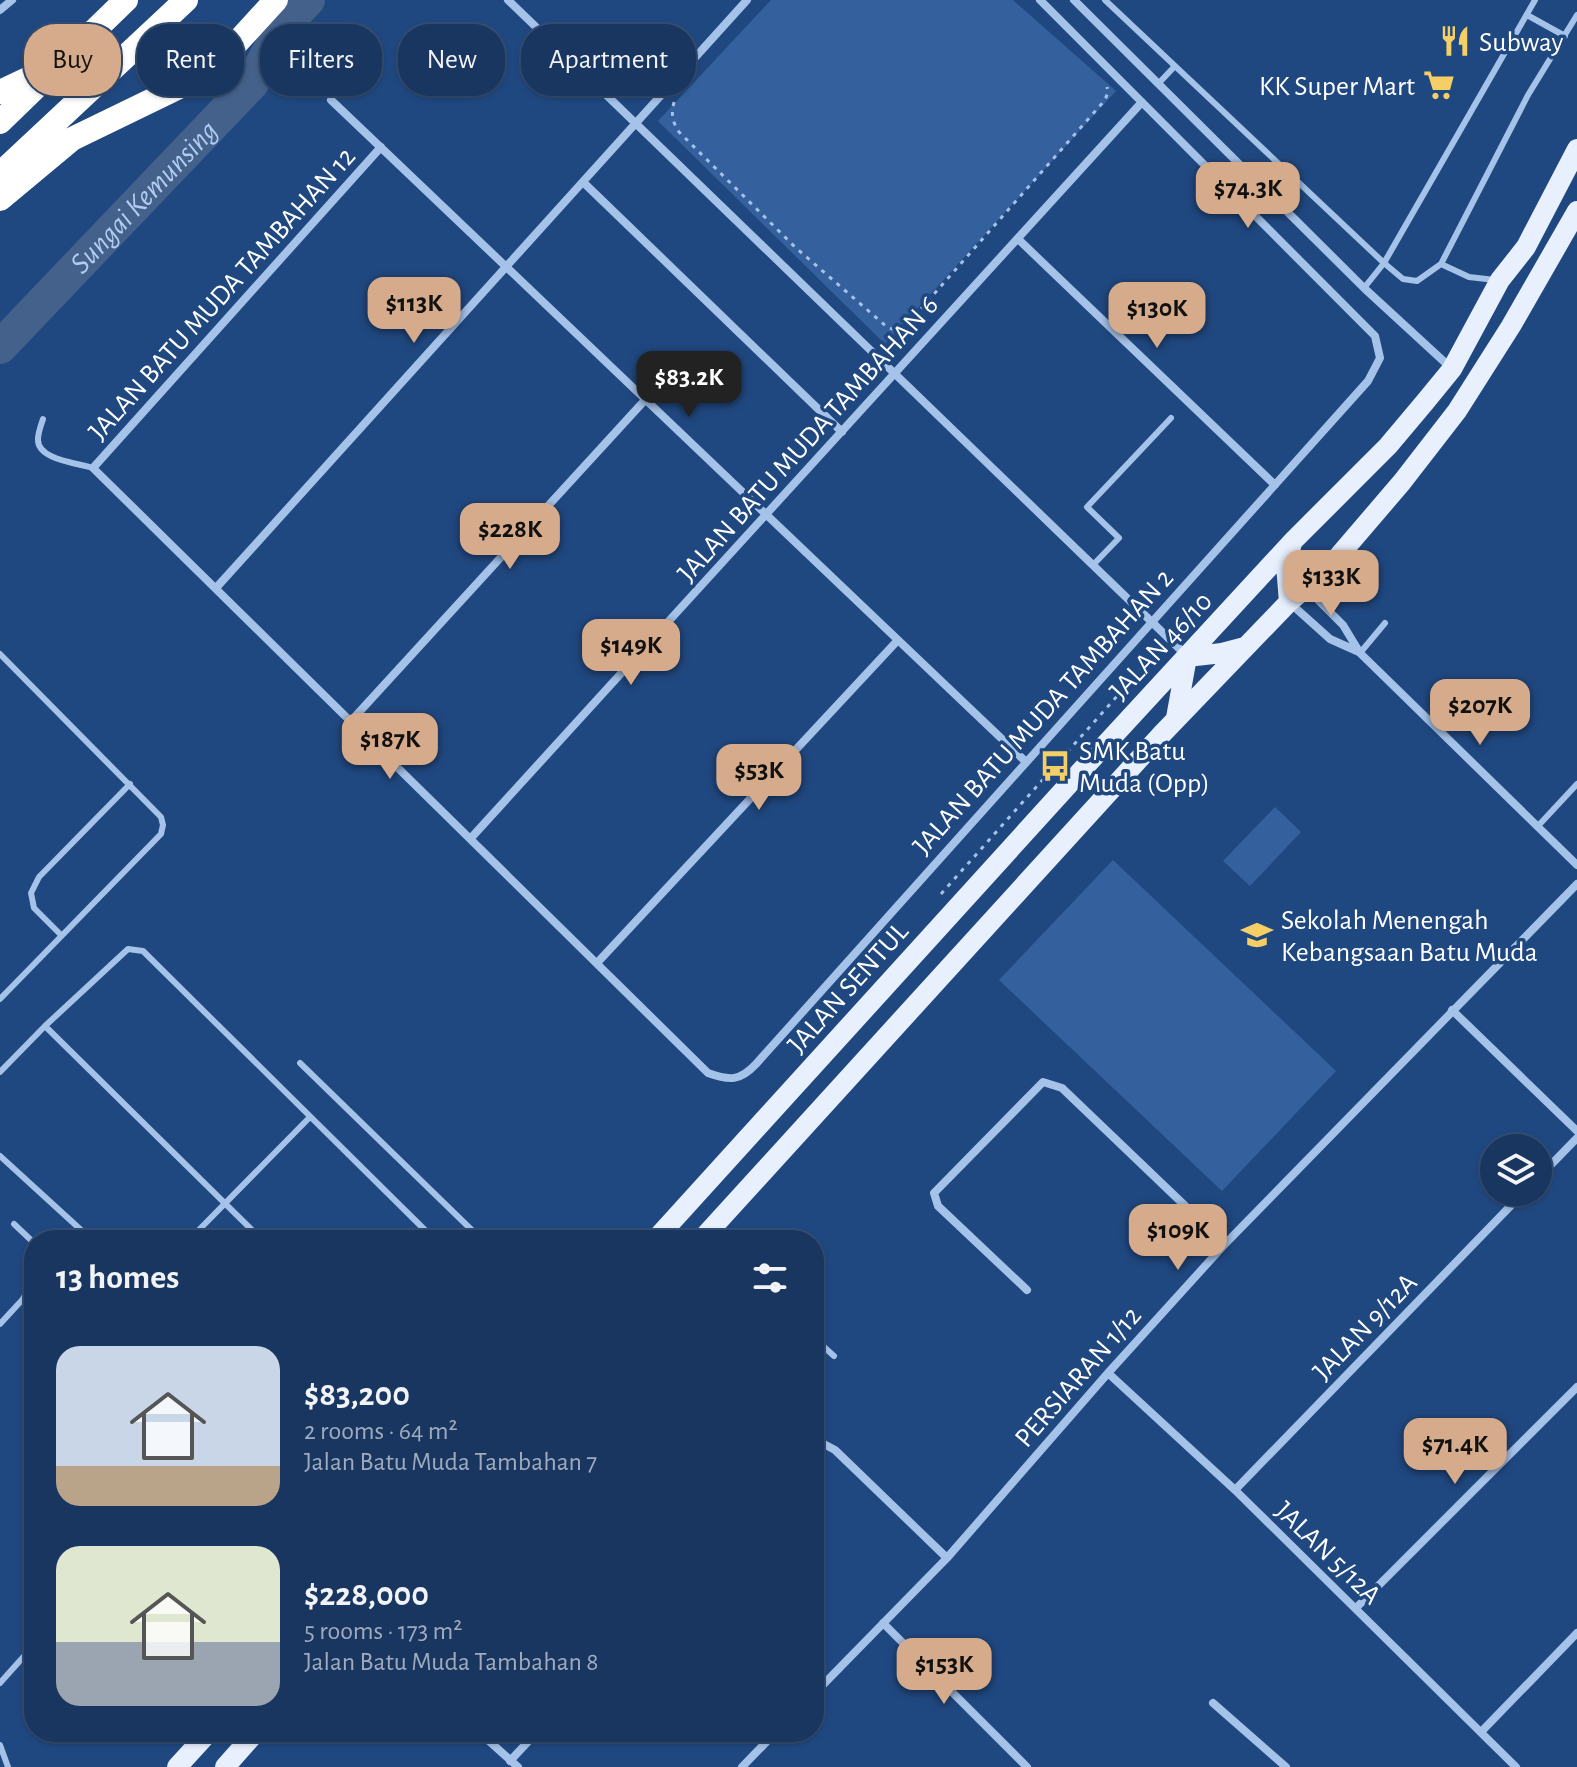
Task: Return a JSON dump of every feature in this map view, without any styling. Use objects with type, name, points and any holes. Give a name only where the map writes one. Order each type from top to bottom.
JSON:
[{"type":"highway","points":[[101,24],[126,0]]},
{"type":"highway","points":[[0,174],[186,0]]},
{"type":"highway","points":[[0,199],[72,139],[210,72],[276,0]]},
{"type":"highway","points":[[0,92],[24,81]]},
{"type":"highway","points":[[0,122],[26,96]]},
{"type":"main road","points":[[1248,590],[1388,446],[1452,369],[1500,280],[1526,247],[1577,149]]},
{"type":"main road","points":[[713,1230],[1042,864],[1294,591],[1325,572],[1457,411],[1511,326],[1577,211]]},
{"type":"main road","points":[[1293,541],[1286,565],[1294,591]]},
{"type":"main road","points":[[1248,590],[1268,583],[1294,591]]},
{"type":"main road","name":"JALAN 46/10","points":[[1080,772],[1248,590]]},
{"type":"main road","points":[[1176,718],[1187,657],[1245,647]]},
{"type":"main road","name":"JALAN SENTUL","points":[[664,1230],[1080,772]]},
{"type":"main road","points":[[177,1767],[200,1742]]},
{"type":"main road","points":[[225,1767],[247,1742]]},
{"type":"street","points":[[0,10],[12,0]]},
{"type":"street","points":[[508,0],[1187,657]]},
{"type":"street","points":[[216,588],[747,0]]},
{"type":"street","points":[[1040,0],[1142,102]]},
{"type":"street","points":[[1074,0],[1364,288],[1452,369]]},
{"type":"street","points":[[331,100],[1025,761]]},
{"type":"street","name":"JALAN BATU MUDA TAMBAHAN 6","points":[[471,838],[1142,102]]},
{"type":"street","name":"JALAN BATU MUDA TAMBAHAN 2","points":[[597,963],[708,1073],[726,1080],[747,1074],[1368,381],[1380,358],[1375,336],[1142,102]]},
{"type":"street","name":"JALAN BATU MUDA TAMBAHAN 12","points":[[93,468],[381,147]]},
{"type":"street","points":[[583,182],[842,432]]},
{"type":"street","points":[[1018,239],[1275,485]]},
{"type":"street","points":[[351,721],[645,400]]},
{"type":"street","points":[[93,468],[597,963],[898,640]]},
{"type":"street","points":[[1294,591],[1330,639],[1360,653]]},
{"type":"street","points":[[1294,591],[1343,625],[1360,653],[1577,865]]},
{"type":"street","name":"PERSIARAN 1/12","points":[[824,1684],[947,1558],[1225,1244],[1577,884]]},
{"type":"street","points":[[1452,1010],[1577,1131]]},
{"type":"street","points":[[1027,1290],[938,1206],[934,1193],[1043,1082],[1062,1088],[1225,1244]]},
{"type":"street","points":[[1552,1164],[1577,1138]]},
{"type":"street","name":"JALAN 9/12A","points":[[1235,1490],[1510,1206]]},
{"type":"street","name":"JALAN 5/12A","points":[[1108,1373],[1235,1490],[1516,1767]]},
{"type":"street","points":[[1356,1608],[1577,1387]]},
{"type":"street","points":[[824,1444],[835,1450],[947,1558]]},
{"type":"street","points":[[883,1623],[1027,1767]]},
{"type":"street","points":[[1481,1732],[1577,1633]]},
{"type":"street","points":[[1213,1703],[1286,1767]]},
{"type":"street","points":[[490,1742],[514,1764],[530,1742]]},
{"type":"street","points":[[742,1767],[766,1742]]},
{"type":"lane","points":[[1105,0],[1384,263],[1403,279],[1417,281],[1441,264],[1528,95],[1577,15]]},
{"type":"lane","points":[[1364,288],[1384,263],[1535,0]]},
{"type":"lane","points":[[1527,15],[1565,36]]},
{"type":"lane","points":[[1158,84],[1175,66]]},
{"type":"lane","points":[[1441,264],[1469,277],[1500,280]]},
{"type":"lane","points":[[1093,565],[1119,538],[1087,507],[1171,418]]},
{"type":"lane","points":[[43,419],[37,441],[41,450],[93,468]]},
{"type":"lane","points":[[1360,653],[1385,623]]},
{"type":"lane","points":[[0,654],[130,784],[161,817],[163,825],[161,834],[0,999]]},
{"type":"lane","points":[[61,935],[34,908],[31,893],[39,877],[130,784]]},
{"type":"lane","points":[[1538,826],[1577,784]]},
{"type":"lane","points":[[0,1072],[128,949],[143,951],[425,1230]]},
{"type":"lane","points":[[45,1026],[252,1230]]},
{"type":"lane","points":[[300,1063],[472,1230]]},
{"type":"lane","points":[[199,1230],[309,1118]]},
{"type":"lane","points":[[0,1156],[81,1230]]},
{"type":"lane","points":[[14,1224],[24,1233]]},
{"type":"lane","points":[[0,1324],[23,1299]]},
{"type":"lane","points":[[824,1347],[834,1356]]},
{"type":"lane","points":[[0,1683],[24,1656]]},
{"type":"lane","points":[[0,1745],[8,1767]]},
{"type":"path","points":[[676,96],[672,112],[673,123],[679,132],[795,247],[887,327],[895,330],[905,327],[1105,100],[1108,92],[1105,84]]},
{"type":"shaded area","points":[[771,0],[1013,0],[1116,91],[885,344],[658,121],[681,96],[696,96],[696,80]]},
{"type":"shaded area","points":[[1275,807],[1301,832],[1250,886],[1223,861]]},
{"type":"shaded area","points":[[1113,860],[1336,1071],[1222,1191],[999,980]]},
{"type":"waterway","name":"Sungai Kemunsing","points":[[0,347],[252,83],[282,27],[308,0]]},
{"type":"place","name":"Subway","points":[[1455,41]]},
{"type":"place","name":"KK Super Mart","points":[[1439,85]]},
{"type":"place","name":"SMK Batu Muda (Opp)","points":[[1055,766]]},
{"type":"place","name":"Sekolah Menengah Kebangsaan Batu Muda","points":[[1257,935]]}]
